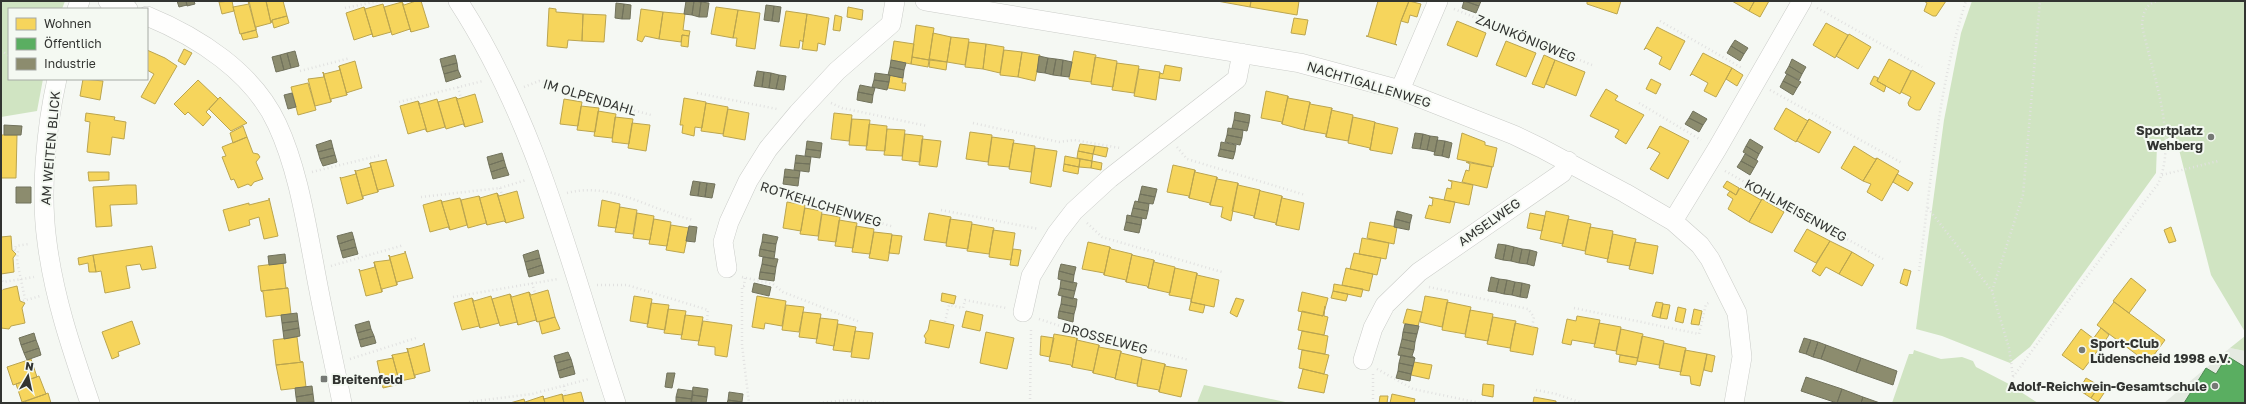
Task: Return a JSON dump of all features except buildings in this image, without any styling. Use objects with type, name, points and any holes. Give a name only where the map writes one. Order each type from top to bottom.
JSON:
[{"type":"street","points":[[108,1],[126,8]]},
{"type":"street","name":"ROTKEHLCHENWEG","points":[[727,268],[723,242],[729,222],[748,182],[768,148],[837,71],[891,24],[896,1]]},
{"type":"street","name":"NACHTIGALLENWEG","points":[[925,1],[1300,63],[1400,90],[1514,135],[1568,162],[1673,221],[1703,250],[1729,295],[1737,313],[1742,357],[1734,403]]},
{"type":"street","points":[[463,2],[501,76],[544,175],[616,403]]},
{"type":"street","points":[[1400,90],[1438,2]]},
{"type":"street","points":[[1673,221],[1757,80],[1807,3]]},
{"type":"street","points":[[148,16],[186,34],[214,52],[234,68],[262,100],[277,123],[295,177],[342,403]]},
{"type":"street","points":[[1023,312],[1031,276],[1057,233],[1074,211],[1110,178],[1142,152],[1237,80],[1242,53]]},
{"type":"street","name":"AM WEITEN BLICK","points":[[57,80],[46,168],[45,218],[47,242],[56,293],[67,336],[90,403]]},
{"type":"street","name":"AMSELWEG","points":[[1363,360],[1379,315],[1385,306],[1408,283],[1433,261],[1562,173],[1568,162]]},
{"type":"path","points":[[345,8],[379,1]]},
{"type":"path","points":[[1919,271],[1939,118],[1954,45],[1966,1]]},
{"type":"path","points":[[1992,291],[2023,195],[2033,60],[2040,1]]},
{"type":"path","points":[[1928,208],[1992,291],[2009,348],[2013,377],[2072,296],[2158,184],[2162,175],[2165,154],[2163,115],[2142,24],[2143,13],[2150,4],[2157,1]]},
{"type":"path","name":"ZAUNKÖNIGWEG","points":[[1438,2],[1592,65]]},
{"type":"path","points":[[1807,3],[1922,67]]},
{"type":"path","points":[[1660,21],[1757,80],[1902,164]]},
{"type":"path","points":[[300,70],[350,58]]},
{"type":"path","points":[[399,102],[501,76]]},
{"type":"path","name":"IM OLPENDAHL","points":[[508,94],[539,81],[554,84],[600,101],[651,114]]},
{"type":"path","points":[[458,87],[461,98]]},
{"type":"path","points":[[697,93],[778,109],[791,121]]},
{"type":"path","points":[[814,95],[842,108],[927,126]]},
{"type":"path","name":"KOHLMEISENWEG","points":[[1639,103],[1713,156],[1883,259]]},
{"type":"path","points":[[973,122],[1058,142],[1074,140],[1142,152]]},
{"type":"path","points":[[1165,134],[1187,159],[1305,195]]},
{"type":"path","points":[[295,177],[381,155]]},
{"type":"path","points":[[2162,175],[2218,161]]},
{"type":"path","points":[[421,197],[500,188],[544,175]]},
{"type":"path","name":"ROTKEHLCHENWEG","points":[[748,182],[894,227]]},
{"type":"path","points":[[500,188],[502,195]]},
{"type":"path","points":[[551,197],[584,188],[620,194],[694,220]]},
{"type":"path","points":[[940,210],[1057,233]]},
{"type":"path","points":[[1074,211],[1102,237],[1222,272]]},
{"type":"path","points":[[23,245],[16,246],[14,250],[18,251],[20,279],[24,300],[31,298]]},
{"type":"path","points":[[315,270],[404,245]]},
{"type":"path","points":[[1,277],[3,282],[29,277]]},
{"type":"path","points":[[749,403],[741,331],[742,286],[744,286],[745,278],[773,284],[783,292],[860,322]]},
{"type":"path","points":[[453,297],[532,283],[577,280],[627,285],[669,296],[708,310],[707,322]]},
{"type":"path","points":[[532,283],[535,294]]},
{"type":"path","points":[[1408,283],[1528,309],[1534,317],[1532,327]]},
{"type":"path","points":[[1,285],[2,290]]},
{"type":"path","points":[[1574,308],[1699,334],[1706,304],[1729,295]]},
{"type":"path","name":"DROSSELWEG","points":[[945,322],[949,305],[963,308],[965,300],[1023,312],[1063,327],[1189,360]]},
{"type":"path","points":[[1023,312],[1031,326],[1030,403]]},
{"type":"path","points":[[334,365],[416,338]]},
{"type":"path","points":[[1373,403],[1373,375],[1375,368],[1413,389],[1480,403]]},
{"type":"path","points":[[469,402],[532,394],[607,374]]},
{"type":"path","points":[[564,386],[566,396]]},
{"type":"path","points":[[1536,390],[1556,394],[1582,403]]},
{"type":"path","points":[[819,403],[848,400],[888,403]]},
{"type":"shaded area","name":"Adolf-Reichwein-Gesamtschule","points":[[2230,348],[2245,351],[2245,403],[2164,403]]},
{"type":"green space","points":[[1,1],[65,1],[62,8],[8,8],[8,80],[43,80],[37,111],[1,117]]},
{"type":"green space","points":[[1972,1],[2245,1],[2245,332],[2211,275],[2175,134],[2157,145],[2156,173],[2030,347],[2010,363],[1942,336],[1916,329],[1944,120],[1961,33]]},
{"type":"green space","points":[[2245,336],[2245,351],[2230,348]]},
{"type":"green space","points":[[1914,350],[1941,359],[1962,357],[1973,361],[1976,367],[2007,383],[2038,403],[1892,403],[1909,354],[1913,354]]},
{"type":"green space","points":[[1204,385],[1290,403],[1197,403]]},
{"type":"place","name":"Sportplatz Wehberg","points":[[2211,137]]},
{"type":"place","name":"Sport-Club Lüdenscheid 1998 e.V.","points":[[2082,350]]},
{"type":"place","name":"Breitenfeld","points":[[324,379]]},
{"type":"place","name":"Adolf-Reichwein-Gesamtschule","points":[[2215,386]]}]
